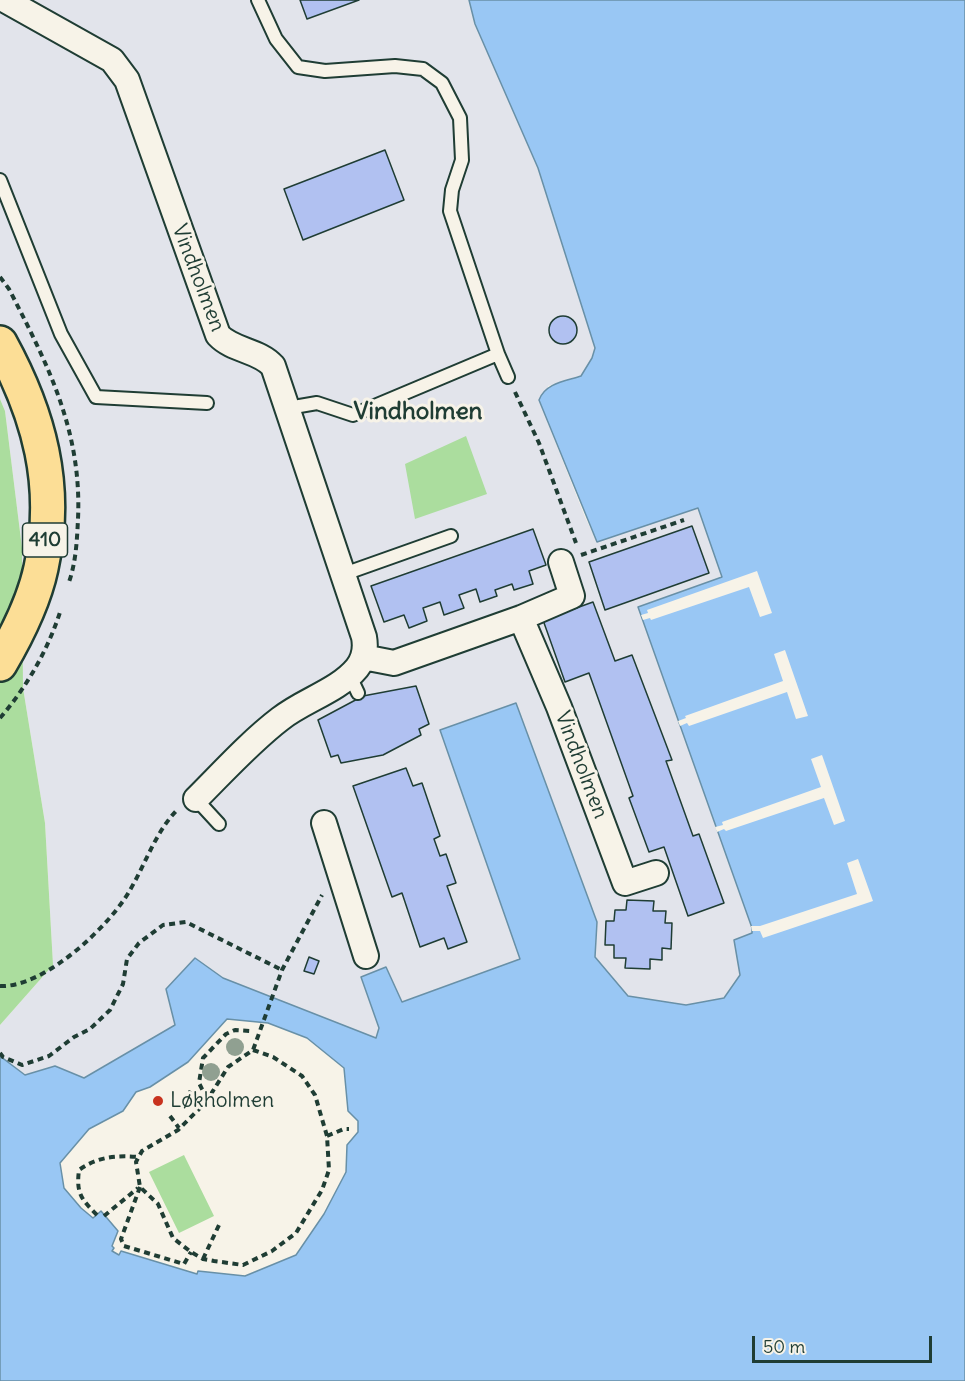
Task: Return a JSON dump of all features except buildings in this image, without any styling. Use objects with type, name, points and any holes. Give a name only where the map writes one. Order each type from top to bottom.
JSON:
[{"type":"main road","name":"410","points":[[0,343],[31,408],[44,461],[47,495],[46,531],[41,568],[29,606],[0,664]]},
{"type":"street","name":"Vindholmen","points":[[5,0],[112,60],[127,80],[218,335],[228,344],[268,361],[273,366],[364,637],[366,649],[357,675]]},
{"type":"street","points":[[196,799],[280,718],[357,675],[521,618],[572,596],[571,559]]},
{"type":"street","name":"Vindholmen","points":[[521,618],[559,706],[626,883],[656,873]]},
{"type":"street","points":[[324,823],[366,956]]},
{"type":"lane","points":[[258,0],[276,39],[298,67],[325,71],[395,66],[423,69],[442,83],[460,118],[462,160],[452,190],[450,211],[498,354],[508,377]]},
{"type":"lane","points":[[0,180],[61,334],[96,397],[207,403]]},
{"type":"lane","points":[[288,408],[317,404],[353,415],[498,354]]},
{"type":"lane","points":[[344,574],[451,536]]},
{"type":"lane","points":[[196,799],[219,824]]},
{"type":"path","points":[[508,377],[539,443],[571,559],[684,520]]},
{"type":"path","points":[[0,986],[31,978],[60,964],[101,928],[116,913],[130,891],[166,822],[179,808],[196,799]]},
{"type":"path","points":[[192,1252],[183,1264],[124,1246],[122,1239],[140,1187],[136,1162],[142,1151],[179,1128],[207,1100],[228,1067],[253,1050],[282,970],[338,866]]},
{"type":"path","points":[[0,1053],[3,1057],[22,1065],[49,1056],[74,1036],[90,1029],[110,1010],[123,984],[127,959],[139,943],[163,925],[186,922],[282,970]]},
{"type":"path","points":[[207,1100],[199,1083],[203,1058],[226,1034],[236,1030],[250,1031]]},
{"type":"path","points":[[140,1187],[158,1204],[173,1238],[203,1259],[243,1265],[272,1251],[296,1233],[322,1190],[329,1170],[327,1136],[315,1095],[303,1077],[273,1057],[253,1050]]},
{"type":"path","points":[[188,1092],[207,1100]]},
{"type":"path","points":[[170,1116],[179,1128]]},
{"type":"path","points":[[327,1136],[350,1129]]},
{"type":"path","points":[[97,1215],[79,1194],[77,1185],[79,1170],[90,1162],[104,1158],[138,1157]]},
{"type":"path","points":[[104,1216],[140,1187]]},
{"type":"path","points":[[203,1259],[219,1225]]},
{"type":"shaded area","points":[[0,0],[469,0],[475,24],[538,168],[595,348],[581,376],[548,386],[547,421],[585,517],[597,542],[698,508],[722,577],[638,607],[752,928],[752,933],[734,940],[740,975],[724,998],[686,1005],[627,996],[595,957],[597,922],[516,703],[440,730],[520,959],[401,1002],[361,977],[379,1028],[376,1038],[223,978],[195,959],[166,989],[175,1025],[83,1078],[55,1066],[26,1075],[0,1056],[0,1025],[53,965],[45,823],[23,688],[22,548],[5,411],[0,399]]},
{"type":"green space","points":[[0,399],[5,411],[22,548],[23,688],[45,823],[53,965],[0,1025]]},
{"type":"green space","points":[[466,436],[487,494],[415,519],[405,464]]},
{"type":"green space","points":[[184,1155],[214,1216],[179,1233],[149,1172]]},
{"type":"water","points":[[469,0],[965,0],[965,1381],[0,1381],[0,1056],[25,1075],[55,1066],[84,1078],[175,1025],[166,989],[195,958],[223,978],[376,1038],[379,1028],[361,977],[386,967],[402,1002],[520,959],[440,730],[516,703],[597,922],[595,957],[628,996],[686,1005],[724,998],[740,975],[734,940],[752,933],[752,928],[638,607],[722,577],[698,508],[597,542],[539,400],[551,386],[581,376],[595,348],[538,168],[475,24]],"holes":[[[227,1019],[268,1023],[307,1038],[344,1068],[348,1111],[358,1121],[358,1132],[347,1145],[346,1172],[324,1214],[296,1255],[245,1276],[198,1271],[197,1274],[121,1251],[119,1255],[112,1251],[118,1231],[101,1211],[93,1218],[81,1208],[64,1188],[60,1163],[89,1129],[123,1111],[136,1092],[150,1087],[188,1062]]]},
{"type":"pier","points":[[757,571],[772,613],[760,617],[749,587],[651,620],[650,618],[643,620],[641,615],[648,613],[647,610]]},
{"type":"pier","points":[[785,650],[808,716],[796,719],[787,692],[689,726],[687,723],[680,726],[678,721],[686,718],[685,716],[783,681],[774,654]]},
{"type":"pier","points":[[822,755],[845,821],[834,825],[824,798],[717,832],[715,827],[723,825],[722,822],[821,787],[811,759]]},
{"type":"pier","points":[[858,859],[873,901],[763,938],[760,931],[752,931],[751,926],[760,926],[857,894],[847,863]]},
{"type":"place","name":"Løkholmen","points":[[158,1101]]},
{"type":"district","name":"Vindholmen","points":[[418,412]]}]
